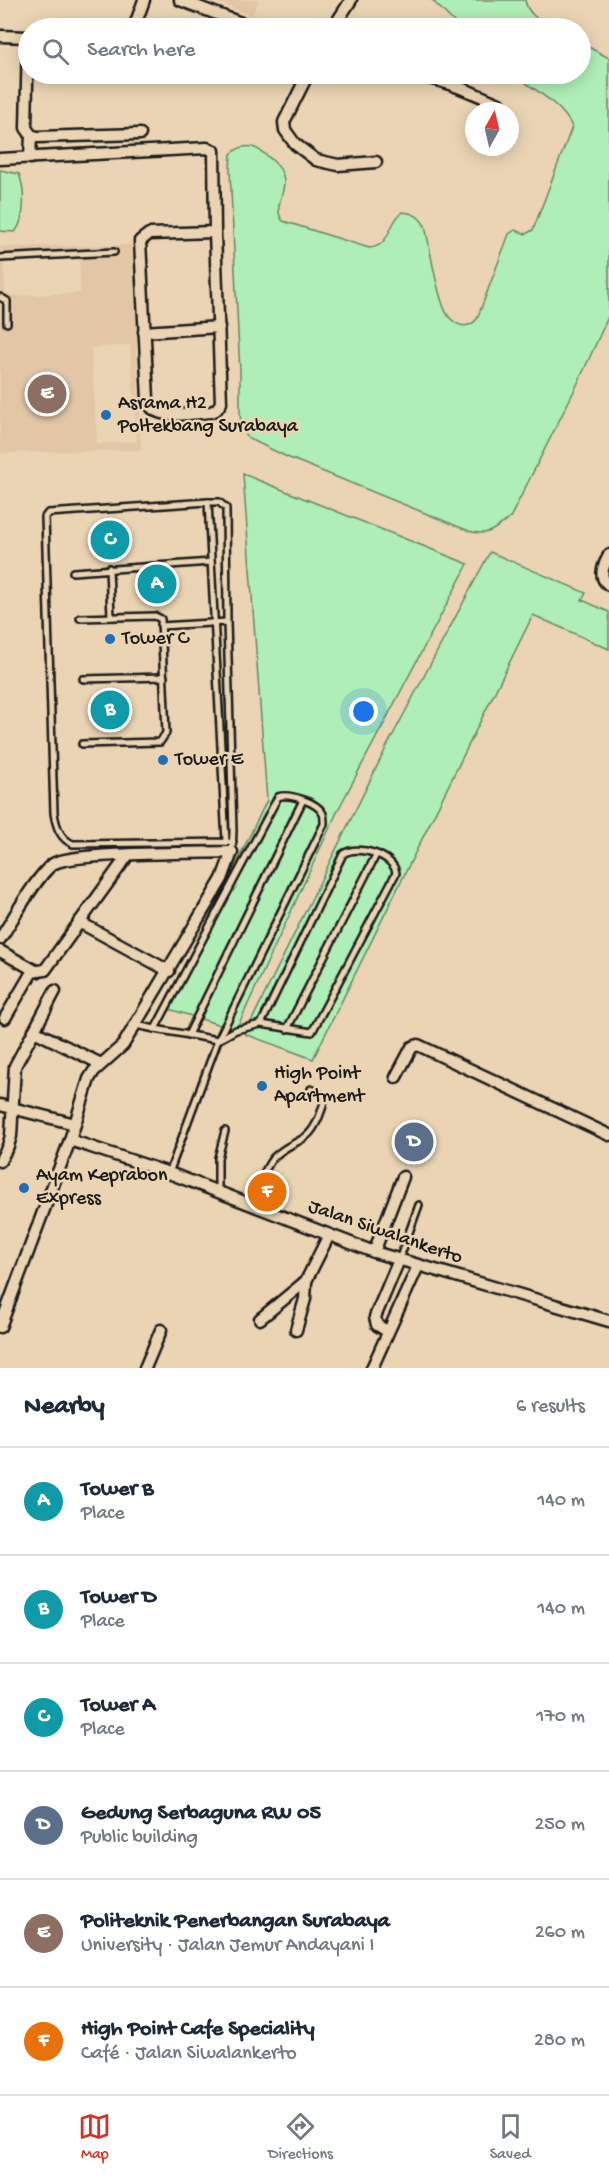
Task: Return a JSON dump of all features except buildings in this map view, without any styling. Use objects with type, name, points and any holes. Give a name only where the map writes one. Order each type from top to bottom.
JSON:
[{"type":"street","points":[[138,18],[144,0]]},
{"type":"street","points":[[180,0],[228,18]]},
{"type":"street","points":[[339,18],[351,0]]},
{"type":"street","points":[[0,36],[18,37]]},
{"type":"street","points":[[27,84],[26,128],[31,135],[37,137],[140,134]]},
{"type":"street","points":[[303,84],[284,125],[295,144],[321,162],[351,166],[376,162]]},
{"type":"street","points":[[451,84],[494,102]]},
{"type":"street","points":[[30,158],[31,135]]},
{"type":"street","points":[[0,159],[211,149],[215,154],[215,232],[221,403],[216,410],[211,412],[169,414],[158,412],[152,408],[148,399],[141,238],[149,234],[215,232]]},
{"type":"street","points":[[144,332],[219,327]]},
{"type":"street","points":[[609,555],[602,573],[603,579],[609,585]]},
{"type":"street","points":[[0,939],[47,869],[60,860],[233,847],[222,879],[169,971],[123,1045],[101,1064],[89,1079],[70,1140],[0,1327]]},
{"type":"street","points":[[0,951],[34,970],[45,970],[128,855]]},
{"type":"street","points":[[79,922],[169,971]]},
{"type":"street","points":[[5,1018],[34,970]]},
{"type":"street","points":[[0,1161],[11,1136],[15,1066],[55,992]]},
{"type":"street","points":[[34,1031],[101,1064]]},
{"type":"street","points":[[396,1077],[412,1047],[418,1045],[609,1135]]},
{"type":"street","points":[[0,1105],[75,1124]]},
{"type":"street","name":"Jalan Siwalankerto","points":[[70,1140],[169,1173],[374,1252],[609,1321]]},
{"type":"street","points":[[374,1252],[403,1177]]},
{"type":"street","points":[[296,1330],[305,1299],[306,1281],[329,1236]]},
{"type":"street","points":[[387,1331],[377,1325],[375,1317],[399,1260]]},
{"type":"street","points":[[372,1368],[418,1266]]},
{"type":"street","points":[[260,1318],[306,1281]]},
{"type":"street","points":[[145,1368],[161,1330]]},
{"type":"lane","points":[[0,258],[114,252]]},
{"type":"lane","points":[[0,297],[7,301],[7,323]]},
{"type":"lane","points":[[208,502],[226,842]]},
{"type":"lane","points":[[208,502],[222,503],[226,508],[233,847],[226,842],[73,844],[68,842],[60,832],[54,813],[46,515],[51,511],[208,502]]},
{"type":"lane","points":[[73,572],[211,562]]},
{"type":"lane","points":[[109,568],[111,617]]},
{"type":"lane","points":[[80,618],[155,616],[161,619],[166,733],[160,742],[82,744]]},
{"type":"lane","points":[[161,626],[227,622]]},
{"type":"lane","points":[[83,679],[164,676]]},
{"type":"lane","points":[[155,1029],[278,797],[285,795],[303,800],[320,809],[323,813],[324,824],[218,1040],[169,1173]]},
{"type":"lane","points":[[188,1035],[303,800]]},
{"type":"lane","points":[[135,1025],[218,1040],[236,1030],[261,1024],[309,1033],[314,1031],[396,873],[393,864],[376,855],[354,849],[343,854],[261,1024]]},
{"type":"lane","points":[[287,1029],[376,855]]},
{"type":"lane","points":[[251,1204],[273,1158],[306,1138],[318,1121],[325,1101],[321,1093],[311,1089]]},
{"type":"lane","points":[[218,1192],[218,1158],[225,1131]]},
{"type":"lane","points":[[399,1260],[419,1205]]},
{"type":"shaded area","points":[[212,0],[259,0],[252,15]]},
{"type":"shaded area","points":[[132,245],[141,450],[0,453],[0,247]],"holes":[[[79,258],[81,293],[12,296],[5,292],[4,262]],[[130,345],[137,441],[97,444],[91,348]]]},
{"type":"green space","points":[[432,0],[525,0],[529,10],[537,18],[450,18]]},
{"type":"green space","points":[[591,48],[609,58],[609,315],[577,385],[510,518],[495,529],[486,532],[469,531],[287,457],[248,438],[241,428],[231,154],[247,146],[253,147],[265,154],[280,169],[284,185],[279,214],[283,221],[369,248],[385,239],[402,212],[418,217],[425,226],[437,286],[445,311],[457,324],[467,325],[477,319],[509,234],[515,230],[526,234],[533,230],[572,127],[555,104],[527,84],[591,84]]},
{"type":"green space","points":[[0,170],[19,174],[21,180],[23,212],[15,232],[0,231]]},
{"type":"green space","points":[[243,474],[468,564],[338,810],[236,1030],[166,1008],[267,800]]},
{"type":"green space","points":[[490,552],[586,593],[582,600],[609,612],[609,649],[533,615],[313,1059],[245,1034],[387,746]]},
{"type":"place","name":"Politeknik Penerbangan Surabaya","points":[[47,394]]},
{"type":"place","name":"Asrama H2 Poltekbang Surabaya","points":[[106,415]]},
{"type":"place","name":"Tower A","points":[[110,540]]},
{"type":"place","name":"Tower B","points":[[157,584]]},
{"type":"place","name":"Tower C","points":[[110,639]]},
{"type":"place","name":"Tower D","points":[[110,710]]},
{"type":"place","name":"Tower E","points":[[163,760]]},
{"type":"place","name":"High Point Apartment","points":[[262,1086]]},
{"type":"place","name":"Gedung Serbaguna RW 05","points":[[414,1142]]},
{"type":"place","name":"Ayam Keprabon Express","points":[[24,1188]]},
{"type":"place","name":"High Point Cafe Speciality","points":[[267,1192]]}]
